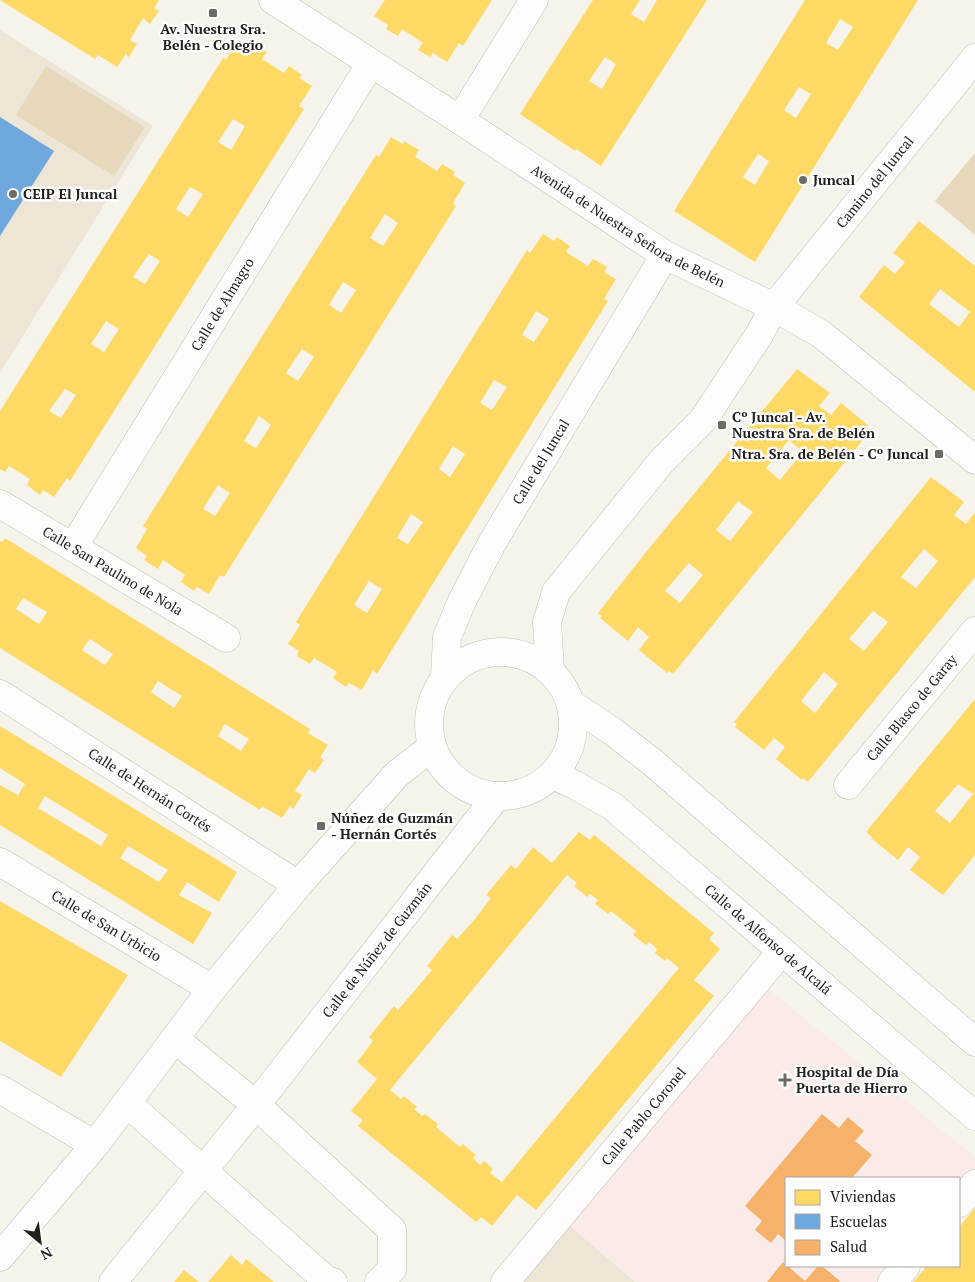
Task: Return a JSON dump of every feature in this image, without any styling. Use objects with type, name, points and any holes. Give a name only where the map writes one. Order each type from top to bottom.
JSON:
[{"type":"street","name":"Avenida de Nuestra Señora de Belén","points":[[273,0],[665,255],[774,307],[821,334],[975,460]]},
{"type":"street","points":[[460,120],[534,0]]},
{"type":"street","name":"Camino del Juncal","points":[[774,307],[975,58]]},
{"type":"street","name":"Calle de Almagro","points":[[73,547],[372,63]]},
{"type":"street","name":"Calle del Juncal","points":[[445,678],[447,637],[466,592],[492,543],[665,255]]},
{"type":"street","points":[[550,670],[547,622],[556,592],[661,462],[703,420],[760,335],[774,307]]},
{"type":"street","name":"Calle San Paulino de Nola","points":[[0,504],[226,638]]},
{"type":"street","name":"Calle Blasco de Garay","points":[[848,784],[975,631]]},
{"type":"street","points":[[508,652],[530,658],[550,670],[565,688],[572,710],[573,733],[567,756],[554,775],[534,790],[510,796],[485,795],[462,786],[444,769],[432,747],[429,722],[434,698],[445,678],[463,663],[484,654],[492,653],[508,652]]},
{"type":"street","name":"Calle de Hernán Cortés","points":[[0,694],[298,885]]},
{"type":"street","points":[[570,704],[612,731],[650,761],[975,1042]]},
{"type":"street","points":[[0,1257],[95,1145],[212,989],[298,885],[397,774],[432,747]]},
{"type":"street","name":"Calle de Alfonso de Alcalá","points":[[554,775],[575,784],[612,806],[975,1116]]},
{"type":"street","name":"Calle de Núñez de Guzmán","points":[[113,1282],[256,1105],[497,796]]},
{"type":"street","name":"Calle de San Urbicio","points":[[0,862],[212,989]]},
{"type":"street","name":"Calle Pablo Coronel","points":[[505,1282],[782,951]]},
{"type":"street","points":[[175,1039],[256,1105],[392,1230],[392,1269],[379,1282]]},
{"type":"street","points":[[0,1089],[95,1145]]},
{"type":"street","points":[[127,1103],[326,1280],[333,1282]]},
{"type":"street","points":[[960,1202],[975,1184]]},
{"type":"street","points":[[892,1282],[905,1267]]},
{"type":"shaded area","points":[[0,30],[153,126],[0,373]]},
{"type":"shaded area","points":[[46,66],[145,127],[114,176],[16,115]]},
{"type":"shaded area","points":[[975,153],[975,235],[935,201]]},
{"type":"shaded area","name":"Hospital de Día Puerta de Hierro","points":[[767,988],[975,1157],[975,1174],[960,1192],[960,1177],[785,1177],[785,1267],[897,1267],[884,1282],[635,1282],[568,1224]]},
{"type":"shaded area","points":[[568,1224],[635,1282],[520,1282]]},
{"type":"building: Viviendas","points":[[0,0],[159,0],[154,8],[159,11],[150,24],[143,18],[130,40],[137,44],[129,57],[126,54],[117,67],[98,55],[95,59]]},
{"type":"building: Viviendas","points":[[385,0],[492,0],[463,46],[459,43],[447,62],[433,53],[430,57],[418,50],[423,43],[402,29],[398,36],[386,29],[388,25],[374,16]]},
{"type":"building: Viviendas","points":[[593,0],[640,0],[631,14],[644,22],[657,0],[707,0],[601,166],[520,114]],"holes":[[[605,57],[616,64],[602,89],[589,81]]]},
{"type":"building: Viviendas","points":[[805,0],[918,0],[755,262],[674,211]],"holes":[[[840,19],[853,27],[838,50],[826,43]],[[799,87],[811,94],[796,118],[784,110]],[[758,154],[769,161],[755,185],[743,177]]]},
{"type":"building: Viviendas","points":[[238,40],[250,48],[253,44],[267,52],[262,59],[284,73],[289,66],[302,75],[299,78],[312,86],[299,106],[304,109],[70,481],[67,478],[54,497],[43,490],[40,495],[27,485],[30,479],[9,466],[5,472],[0,469],[0,411],[223,58],[226,59]],"holes":[[[233,119],[245,126],[231,150],[218,142]],[[190,187],[203,194],[188,217],[176,209]],[[149,254],[160,261],[145,284],[133,277]],[[106,321],[119,329],[104,352],[91,344]],[[65,389],[76,395],[61,418],[49,411]]]},
{"type":"building: Viviendas","points":[[391,137],[403,144],[404,141],[419,150],[415,157],[437,171],[442,164],[455,172],[453,175],[465,183],[453,203],[456,206],[224,577],[220,575],[209,594],[197,587],[194,591],[181,582],[185,575],[163,560],[158,569],[144,560],[147,556],[136,548],[147,529],[143,526],[376,155],[379,157]],"holes":[[[385,214],[398,223],[383,246],[370,238]],[[343,282],[356,290],[341,313],[329,305]],[[302,349],[314,357],[298,381],[286,373]],[[259,416],[271,425],[256,448],[244,441]],[[218,485],[230,493],[215,516],[203,509]]]},
{"type":"building: Viviendas","points":[[919,221],[975,266],[975,392],[859,297],[884,265],[895,274],[905,262],[893,253]],"holes":[[[940,289],[970,312],[959,327],[929,304]]]},
{"type":"building: Viviendas","points":[[543,234],[554,241],[557,237],[570,246],[566,252],[588,266],[593,259],[607,267],[604,272],[616,279],[604,299],[608,301],[377,674],[373,670],[362,690],[349,683],[346,687],[333,678],[337,672],[314,658],[310,664],[297,656],[299,651],[288,644],[300,625],[296,622],[527,250],[530,253]],"holes":[[[536,311],[549,319],[534,342],[522,335]],[[494,380],[507,387],[492,410],[480,403]],[[453,446],[465,454],[450,477],[439,469]],[[411,514],[423,522],[408,544],[397,538]],[[369,581],[382,589],[367,613],[354,605]]]},
{"type":"building: Viviendas","points":[[797,369],[830,393],[819,406],[831,415],[841,403],[868,425],[867,427],[871,430],[673,674],[669,671],[667,673],[639,650],[649,637],[638,627],[628,641],[600,618],[602,616],[598,613]],"holes":[[[789,440],[803,452],[780,480],[766,468]],[[738,501],[753,512],[730,541],[716,530]],[[689,563],[703,575],[680,603],[665,591]]]},
{"type":"building: Viviendas","points":[[931,477],[964,502],[954,515],[966,524],[975,512],[975,577],[808,782],[803,778],[802,780],[776,759],[785,747],[774,738],[764,750],[735,727],[737,724],[734,722]],"holes":[[[924,549],[938,561],[916,588],[901,577]],[[873,611],[888,622],[864,651],[849,639]],[[824,672],[838,684],[815,713],[801,701]]]},
{"type":"building: Viviendas","points":[[5,538],[310,729],[308,733],[328,745],[320,757],[324,760],[315,773],[309,769],[295,791],[302,795],[293,809],[290,806],[282,818],[262,806],[260,810],[0,648],[0,541],[2,542]],"holes":[[[23,598],[47,612],[39,624],[16,609]],[[90,639],[113,654],[105,665],[82,650]],[[158,681],[182,696],[174,708],[151,692]],[[225,724],[249,739],[241,751],[218,736]]]},
{"type":"building: Viviendas","points":[[975,699],[975,855],[943,895],[910,870],[920,857],[908,847],[898,860],[866,832]],"holes":[[[958,784],[973,794],[950,823],[935,811]]]},
{"type":"building: Viviendas","points":[[0,726],[237,872],[219,902],[187,882],[179,895],[212,913],[193,944],[0,825],[0,785],[18,795],[25,784],[0,768]],"holes":[[[45,796],[108,835],[101,846],[38,808]],[[128,846],[168,870],[159,882],[120,858]]]},
{"type":"building: Viviendas","points":[[579,832],[590,840],[594,835],[714,933],[709,939],[720,949],[694,980],[714,996],[536,1210],[517,1195],[492,1226],[481,1217],[476,1222],[358,1126],[363,1120],[351,1111],[377,1079],[357,1062],[373,1041],[369,1037],[394,1006],[398,1010],[432,970],[427,966],[452,935],[457,939],[475,919],[491,898],[486,895],[511,865],[516,869],[533,847],[552,863]],"holes":[[[567,875],[577,883],[574,886],[587,897],[590,894],[598,900],[595,904],[608,914],[611,911],[636,931],[633,935],[646,945],[649,942],[657,949],[655,953],[665,961],[667,958],[679,968],[502,1182],[490,1173],[493,1169],[484,1161],[480,1165],[473,1158],[476,1155],[463,1144],[460,1147],[436,1127],[438,1124],[425,1114],[422,1116],[414,1109],[417,1107],[404,1096],[401,1099],[390,1090]]]},
{"type":"building: Viviendas","points":[[0,901],[128,975],[61,1077],[0,1041]]},
{"type":"building: Viviendas","points":[[975,1208],[975,1282],[913,1282],[926,1267],[960,1267],[960,1226]]},
{"type":"building: Viviendas","points":[[231,1255],[242,1265],[246,1259],[274,1282],[208,1282]]},
{"type":"building: Viviendas","points":[[184,1270],[199,1282],[174,1282]]},
{"type":"building: Escuelas","name":"CEIP El Juncal","points":[[0,117],[54,151],[0,236]]},
{"type":"building: Salud","points":[[822,1114],[839,1128],[848,1117],[864,1131],[855,1141],[872,1155],[853,1177],[785,1177],[785,1240],[778,1234],[771,1243],[755,1230],[762,1221],[745,1206]]},
{"type":"building: Salud","points":[[783,1262],[785,1267],[789,1267],[805,1281],[817,1267],[823,1267],[840,1281],[839,1282],[767,1282]]},
{"type":"place","name":"Av. Nuestra Sra. Belén - Colegio","points":[[213,13]]},
{"type":"place","name":"Juncal","points":[[803,180]]},
{"type":"place","name":"CEIP El Juncal","points":[[13,194]]},
{"type":"place","name":"Cº Juncal - Av. Nuestra Sra. de Belén","points":[[722,425]]},
{"type":"place","name":"Ntra. Sra. de Belén - Cº Juncal","points":[[939,454]]},
{"type":"place","name":"Núñez de Guzmán - Hernán Cortés","points":[[321,826]]},
{"type":"place","name":"Hospital de Día Puerta de Hierro","points":[[785,1080]]}]
